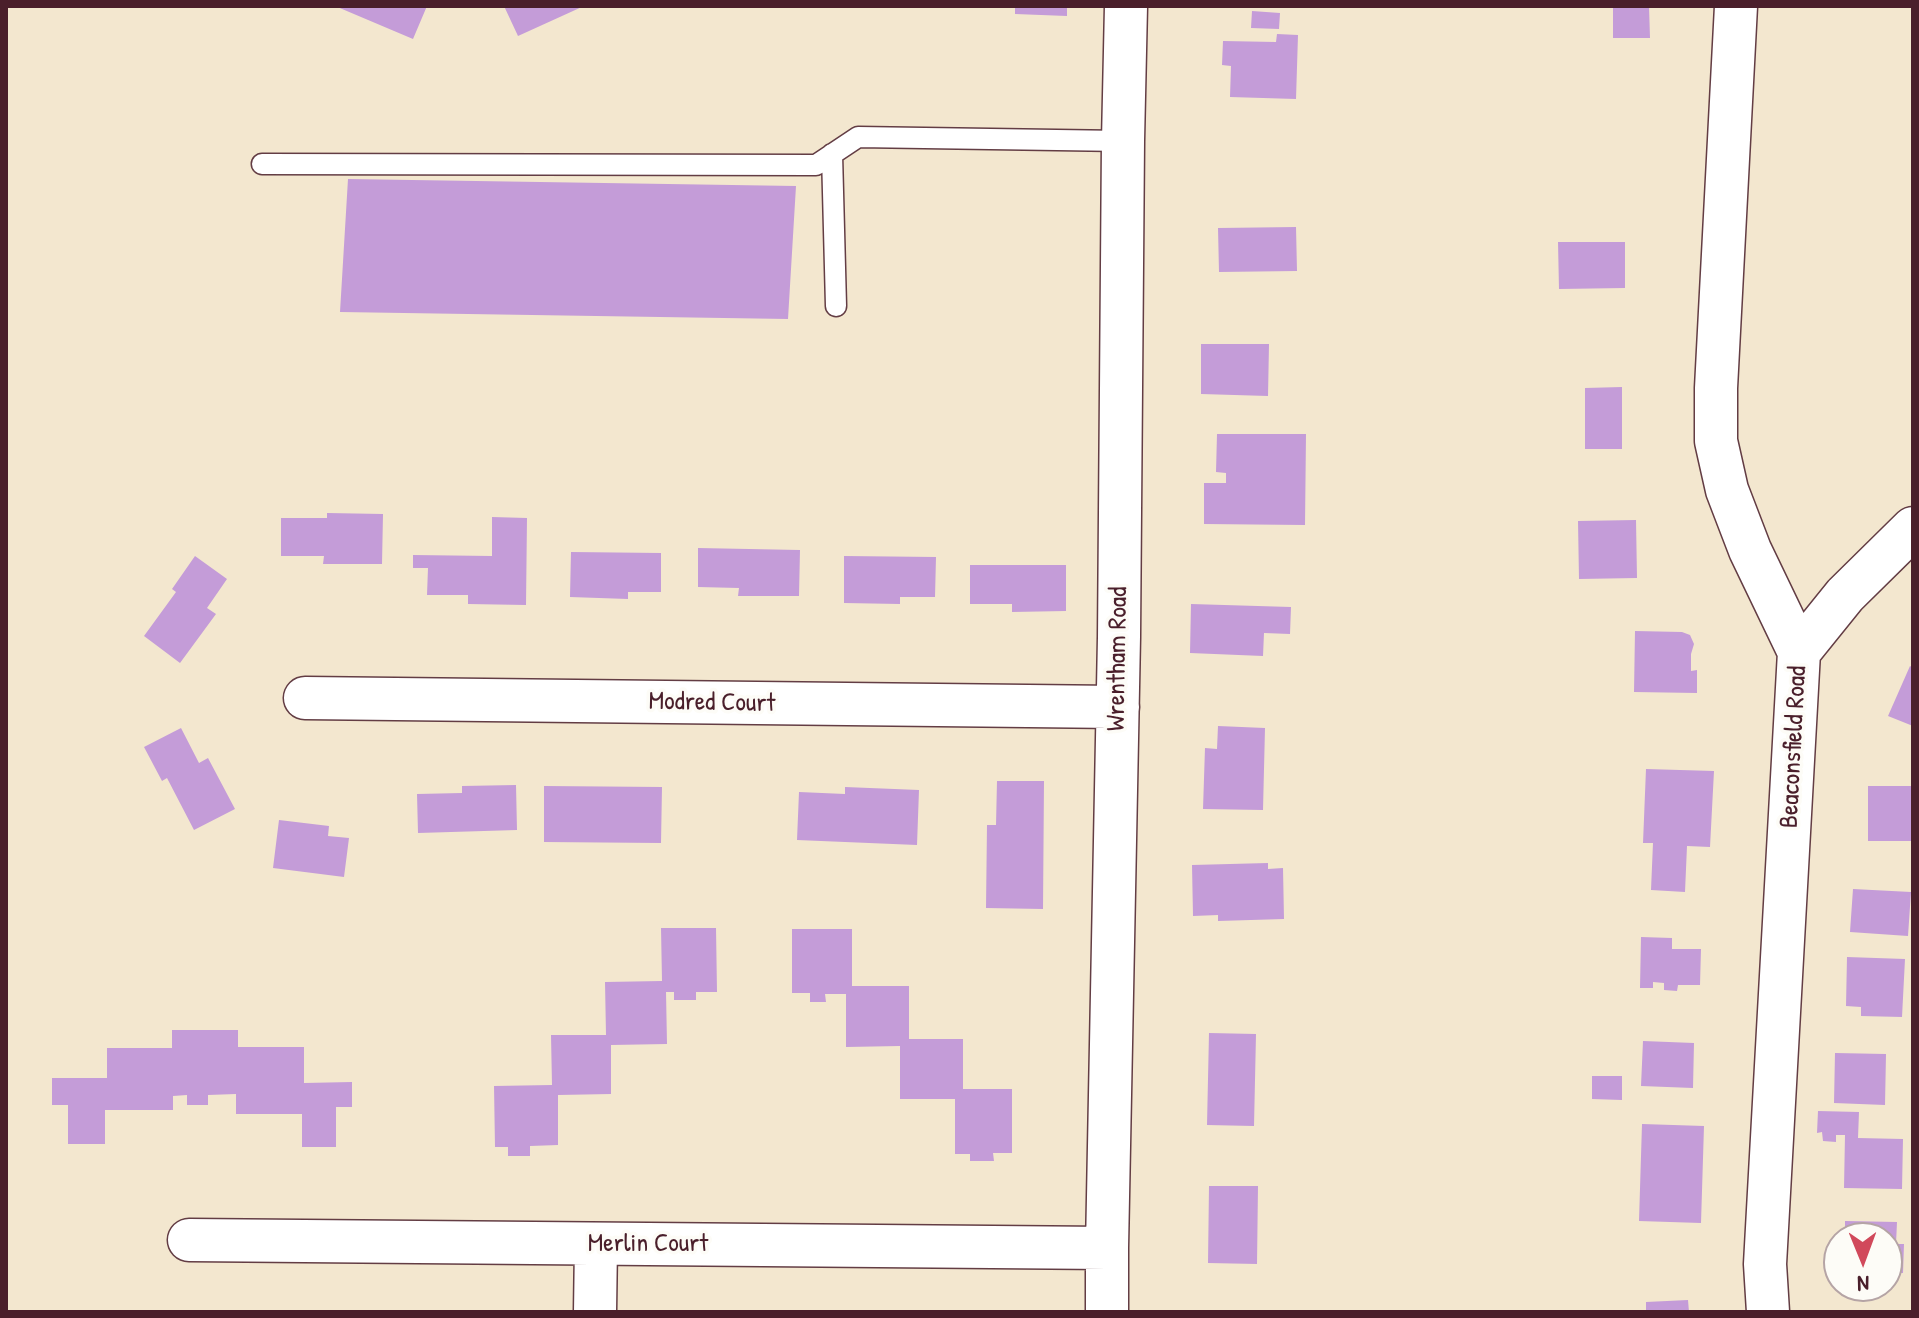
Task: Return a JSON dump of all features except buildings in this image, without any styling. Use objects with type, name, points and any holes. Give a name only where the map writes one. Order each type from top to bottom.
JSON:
[{"type":"street","name":"Wrentham Road","points":[[1107,1312],[1126,6]]},
{"type":"street","name":"Beaconsfield Road","points":[[1736,6],[1716,388],[1716,441],[1727,490],[1750,550],[1799,652],[1765,1264],[1768,1312]]},
{"type":"street","points":[[1799,652],[1845,595],[1913,528]]},
{"type":"street","name":"Modred Court","points":[[305,698],[1118,707]]},
{"type":"street","name":"Merlin Court","points":[[189,1240],[1107,1248]]},
{"type":"street","points":[[595,1312],[596,1244]]},
{"type":"lane","points":[[262,164],[816,165],[858,137],[1123,141]]},
{"type":"lane","points":[[832,154],[836,306]]}]
